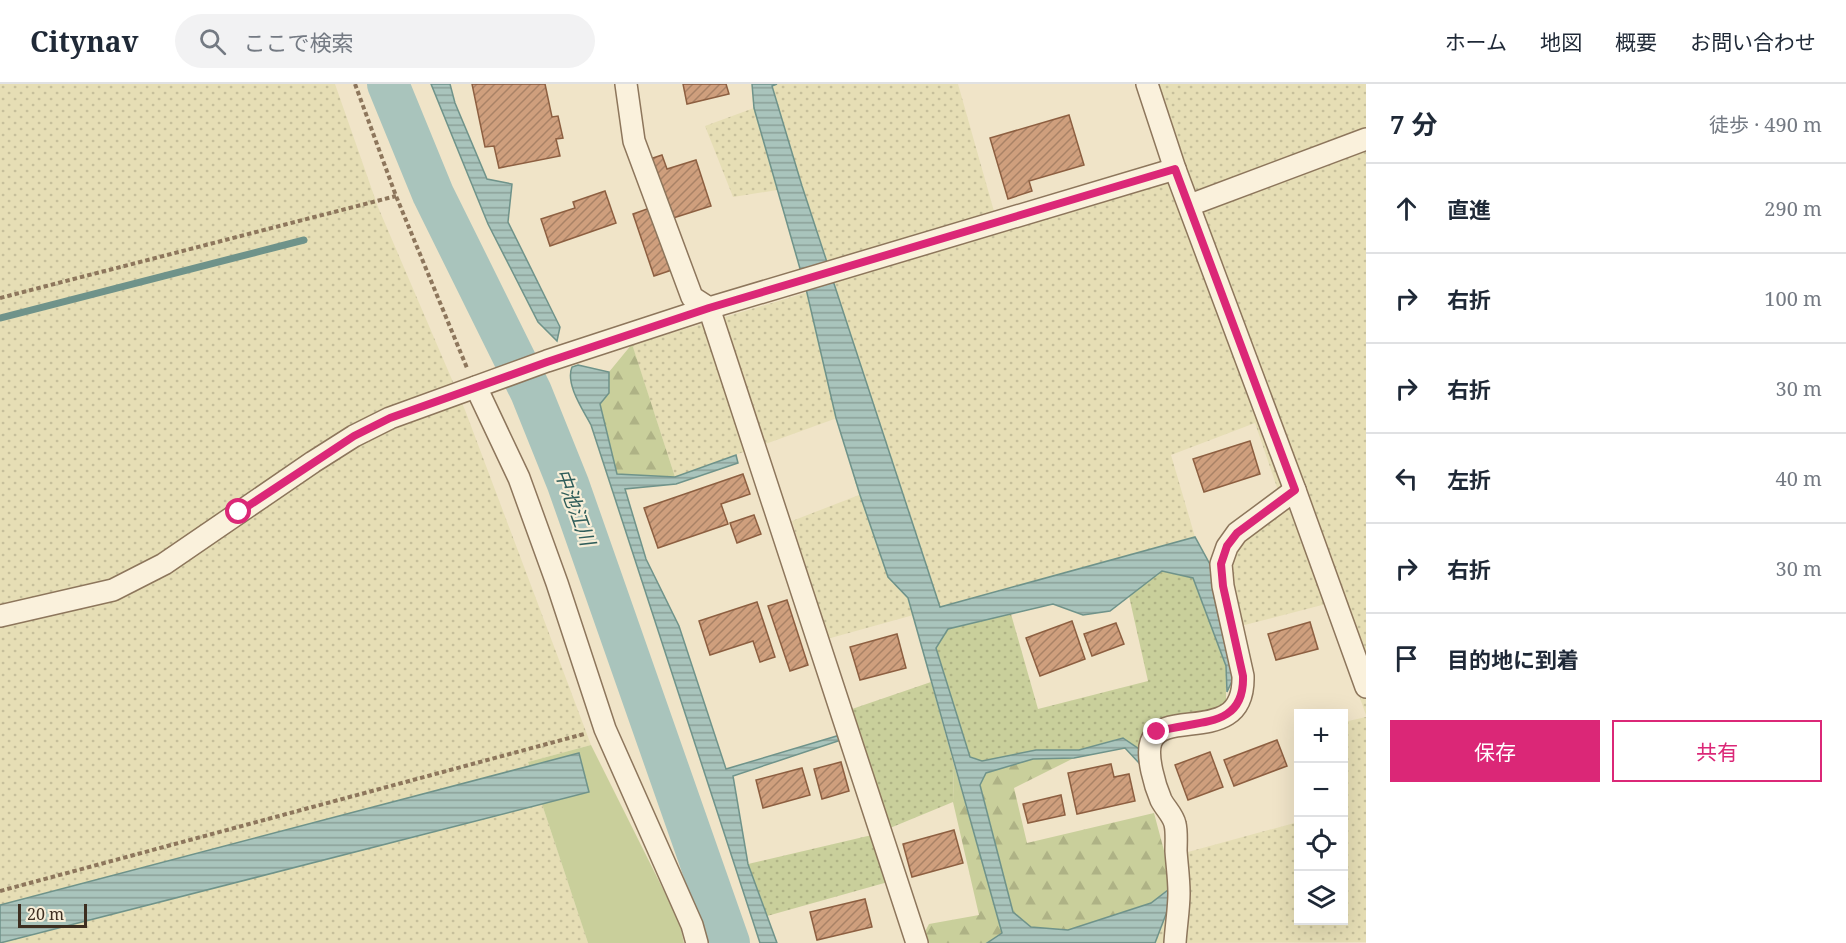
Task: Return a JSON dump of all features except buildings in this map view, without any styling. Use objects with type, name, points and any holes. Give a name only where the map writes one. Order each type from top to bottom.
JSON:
[{"type":"street","points":[[626,84],[634,141],[692,297],[709,308],[917,943]]},
{"type":"street","points":[[1147,84],[1175,169],[1366,687]]},
{"type":"street","points":[[1190,205],[1366,139]]},
{"type":"street","points":[[0,616],[113,590],[164,564],[354,436],[390,418],[709,308],[1175,169]]},
{"type":"street","points":[[476,387],[519,478],[558,584],[605,729],[692,925],[697,943]]},
{"type":"street","points":[[1175,943],[1179,894],[1175,823],[1161,798],[1149,759],[1151,742],[1157,732],[1171,727],[1203,723],[1224,717],[1237,705],[1243,689],[1243,676],[1223,586],[1221,564],[1227,546],[1237,533],[1295,490]]},
{"type":"path","points":[[355,84],[396,196],[476,387]]},
{"type":"path","points":[[0,297],[396,196]]},
{"type":"path","points":[[0,891],[605,729]]},
{"type":"shaded area","points":[[0,84],[335,84],[378,207],[465,410],[591,745],[528,762],[588,943],[0,943]]},
{"type":"shaded area","points":[[752,84],[958,84],[999,229],[1168,181],[1137,84],[1366,84],[1366,715],[1326,604],[1221,631],[1214,597],[1212,568],[1282,502],[1255,423],[1171,455],[1195,537],[827,639],[792,521],[859,495],[837,418],[675,477],[632,345],[835,284],[802,186],[733,197],[705,126],[754,108]]},
{"type":"shaded area","points":[[1366,717],[1366,942],[1155,943],[1168,909],[1166,858],[1294,823],[1294,925],[1348,925],[1348,721]]},
{"type":"green space","points":[[632,344],[675,477],[617,474],[600,404],[609,393],[609,372]]},
{"type":"green space","points":[[1162,571],[1193,578],[1226,666],[1226,705],[1158,726],[1139,749],[1122,738],[1079,750],[1036,750],[982,761],[970,757],[935,648],[947,629],[1011,614],[1038,709],[1148,681],[1129,596]]},
{"type":"green space","points":[[931,682],[954,765],[953,802],[890,828],[852,709]]},
{"type":"green space","points":[[591,745],[679,921],[684,943],[588,943],[528,762]]},
{"type":"green space","points":[[1074,758],[1014,788],[1027,843],[1154,813],[1166,858],[1168,890],[1151,903],[1068,930],[1031,927],[1013,912],[980,784],[986,773],[1033,759]]},
{"type":"green space","points":[[954,765],[1003,933],[987,943],[919,943],[929,924],[979,915],[953,802]]},
{"type":"green space","points":[[872,835],[888,882],[767,916],[748,864]]},
{"type":"water","points":[[431,84],[450,84],[455,103],[487,179],[512,184],[508,222],[560,327],[557,341],[538,322],[488,224]]},
{"type":"water","points":[[752,84],[777,84],[772,86],[802,186],[940,607],[1195,537],[1212,568],[1214,597],[1233,679],[1227,692],[1226,666],[1193,578],[1162,571],[1110,611],[1083,615],[1053,604],[948,629],[936,648],[970,757],[982,761],[1036,750],[1079,750],[1123,738],[1139,749],[1139,763],[1125,748],[1074,758],[1033,759],[986,773],[980,785],[1013,912],[1031,927],[1068,930],[1151,903],[1168,890],[1168,909],[1155,943],[987,943],[1002,933],[908,598],[888,577],[836,418],[807,293],[754,108]]},
{"type":"water","points":[[578,365],[609,372],[609,393],[600,404],[617,474],[675,477],[736,455],[738,463],[676,484],[625,489],[646,559],[679,626],[726,769],[840,735],[841,740],[733,776],[748,864],[777,943],[760,943],[591,425],[573,389],[570,374],[572,367]]},
{"type":"water","points":[[579,753],[589,792],[0,943],[0,905]]},
{"type":"waterway","name":"中池江川","points":[[388,84],[433,194],[531,392],[568,484],[729,943]]},
{"type":"waterway","points":[[0,318],[304,240]]},
{"type":"route","points":[[239,512],[354,436],[390,418],[709,308],[1175,169],[1295,490],[1237,533],[1227,546],[1221,564],[1223,586],[1243,676],[1243,689],[1237,705],[1224,717],[1203,723],[1171,727],[1157,732]]}]
